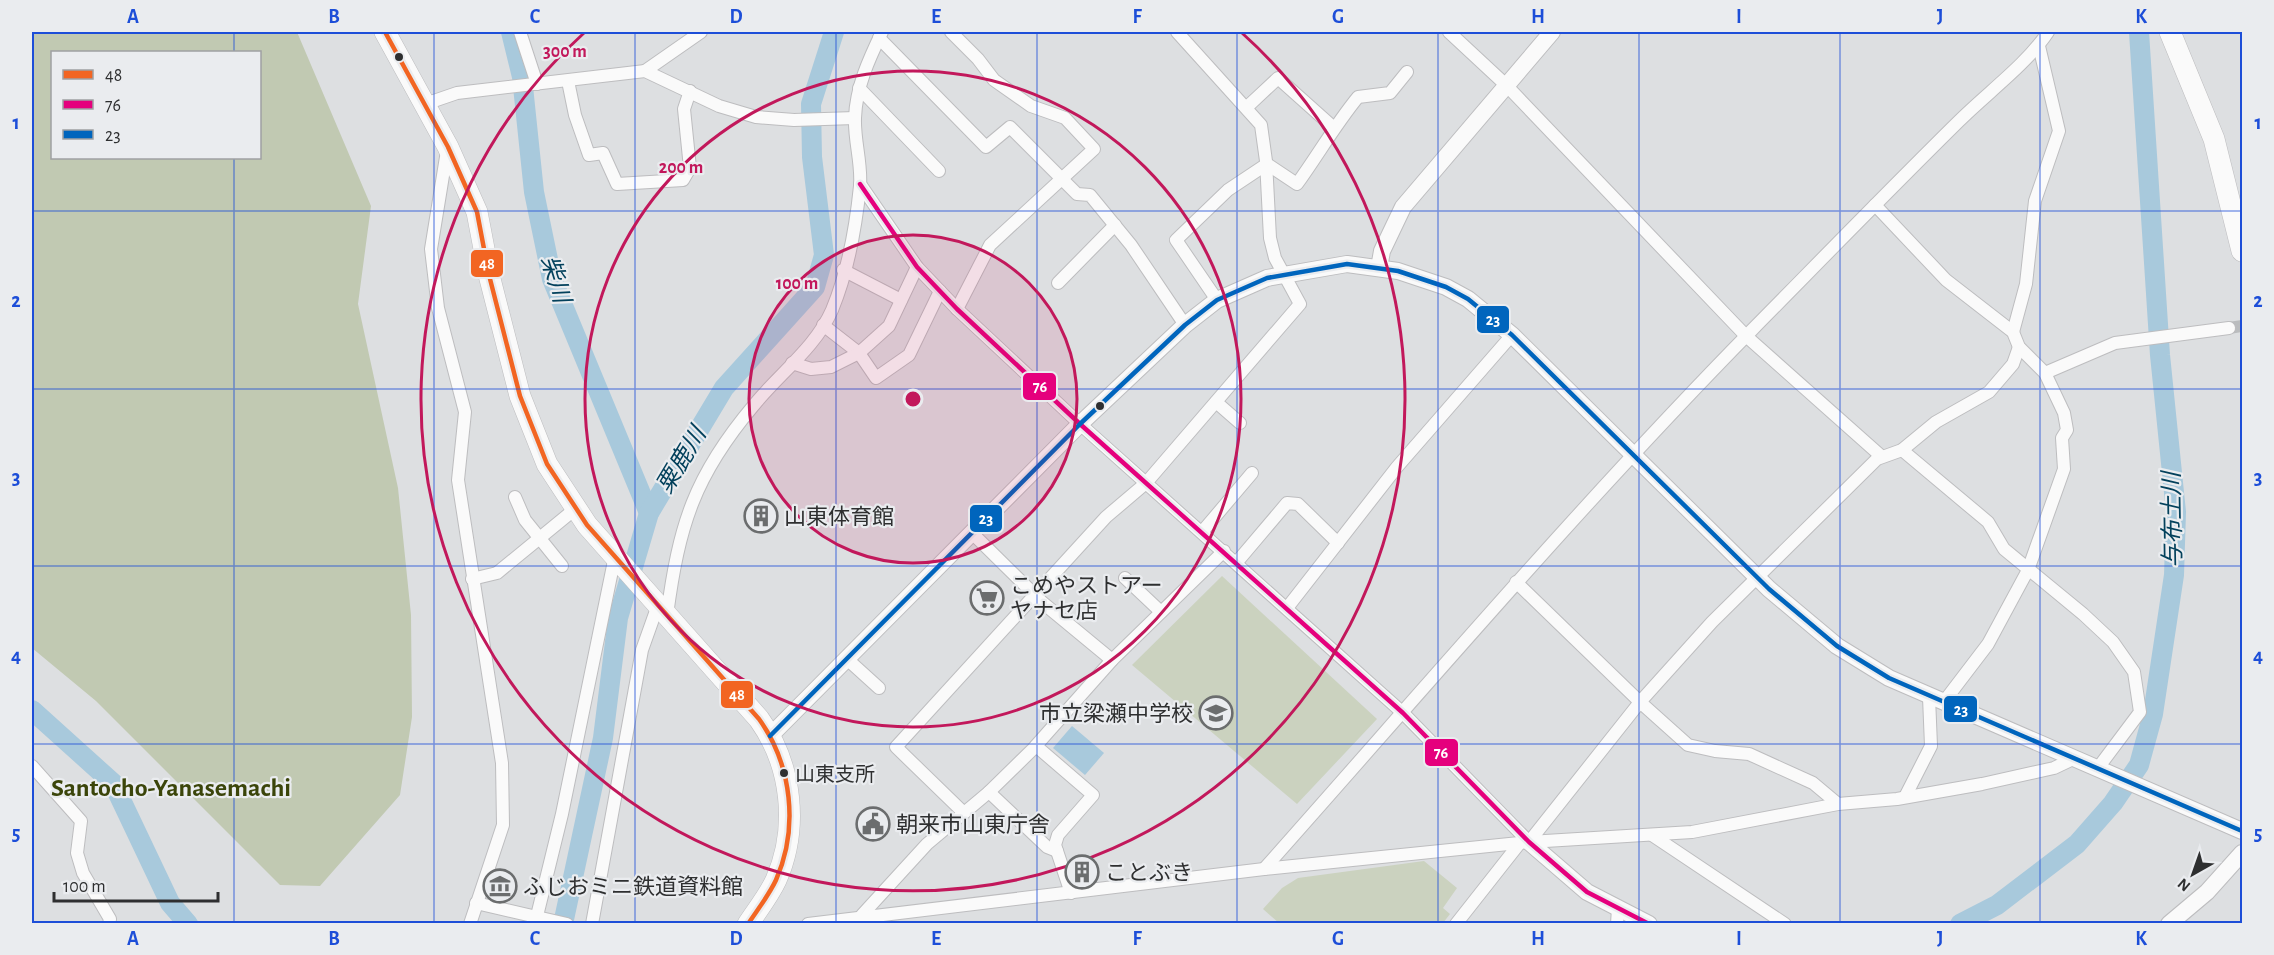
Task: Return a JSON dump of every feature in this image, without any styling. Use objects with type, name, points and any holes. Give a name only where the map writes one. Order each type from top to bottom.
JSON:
[{"type":"highway","points":[[385,32],[448,147],[477,212],[489,275],[527,419],[547,464],[575,509],[751,709],[770,736],[785,776],[789,802],[789,829],[776,880],[748,924]]},
{"type":"highway","points":[[2170,32],[2218,138],[2242,250]]},
{"type":"highway","points":[[2180,32],[2199,72],[2242,218]]},
{"type":"main road","points":[[1379,268],[1382,251],[1403,207],[1552,32]]},
{"type":"main road","points":[[770,736],[1080,424],[1185,325],[1217,300],[1267,278],[1347,264],[1398,271],[1446,287],[1468,299],[1512,335],[1758,578],[1837,646],[1888,678],[1936,700],[2164,795],[2242,831]]},
{"type":"main road","points":[[1524,843],[1618,916],[1649,924]]},
{"type":"main road","points":[[2169,924],[2207,892],[2242,853]]},
{"type":"street","points":[[519,32],[535,85]]},
{"type":"street","points":[[425,104],[457,93],[508,89],[645,71],[701,32]]},
{"type":"street","points":[[951,32],[978,58],[994,80],[1031,106],[1065,118],[1094,149],[990,245],[957,309]]},
{"type":"street","points":[[964,813],[896,747],[1106,517],[1146,483],[1300,304],[1275,258],[1270,238],[1266,164],[1261,125],[1177,32]]},
{"type":"street","points":[[1449,32],[1506,85],[1746,336],[1881,456]]},
{"type":"street","points":[[1264,869],[1516,582],[1632,456],[1875,205],[1992,88],[2039,46],[2048,32]]},
{"type":"street","points":[[591,924],[642,650],[660,607],[681,531],[704,475],[753,405],[792,363],[823,325],[832,310],[851,243],[860,184],[849,119],[866,64],[880,35],[987,147],[1010,127],[1077,194],[1090,195],[1115,225],[1185,325]]},
{"type":"street","points":[[2013,332],[2026,284],[2035,201],[2059,131],[2039,46]]},
{"type":"street","points":[[645,71],[719,106],[756,117],[794,120],[849,119]]},
{"type":"street","points":[[1266,164],[1297,184],[1320,153],[1334,128],[1358,97],[1390,93],[1407,72]]},
{"type":"street","points":[[1247,107],[1278,78],[1334,128]]},
{"type":"street","points":[[568,81],[575,114],[589,155],[603,153],[617,184],[683,180],[690,168],[684,109],[690,91]]},
{"type":"street","points":[[860,88],[939,171]]},
{"type":"street","points":[[448,147],[431,249],[438,308],[465,412],[458,480],[502,763],[503,825],[470,924]]},
{"type":"street","points":[[1217,300],[1176,240],[1228,190],[1266,164]]},
{"type":"street","points":[[860,184],[917,267],[957,309],[1080,424],[1237,562],[1403,713],[1524,843]]},
{"type":"street","points":[[1875,205],[1946,280],[2013,332],[2019,347],[2045,373],[2064,413],[2067,430],[2062,438],[2064,469],[2028,570],[1988,644],[1936,700],[1931,746],[1905,797]]},
{"type":"street","points":[[1058,283],[1115,225]]},
{"type":"street","points":[[792,363],[811,369],[831,367],[859,353],[889,326],[917,267]]},
{"type":"street","points":[[843,270],[901,300]]},
{"type":"street","points":[[823,325],[859,353],[876,378],[909,355],[940,291]]},
{"type":"street","points":[[2045,373],[2115,343],[2229,328]]},
{"type":"street","points":[[1287,608],[1397,466],[1512,335]]},
{"type":"street","points":[[1456,924],[1640,702],[1712,622],[1881,456],[1902,450],[1936,422],[1989,392],[2013,364],[2019,347]]},
{"type":"street","points":[[1216,402],[1239,423]]},
{"type":"street","points":[[1902,450],[1988,522],[2004,549],[2083,614],[2112,642],[2134,672],[2140,712],[2102,769]]},
{"type":"street","points":[[1202,532],[1252,473]]},
{"type":"street","points":[[515,497],[525,520],[561,566]]},
{"type":"street","points":[[1237,562],[1287,503],[1298,504],[1338,543]]},
{"type":"street","points":[[472,579],[497,573],[575,509]]},
{"type":"street","points":[[972,533],[1036,596],[1112,660]]},
{"type":"street","points":[[864,920],[927,844],[989,792],[1036,746],[1112,660],[1224,551]]},
{"type":"street","points":[[537,920],[562,814],[616,558]]},
{"type":"street","points":[[1125,578],[1161,612]]},
{"type":"street","points":[[1516,582],[1640,702],[1688,745],[1715,751],[1749,753],[1813,783],[1838,804]]},
{"type":"street","points":[[847,659],[879,688]]},
{"type":"street","points":[[1036,746],[1093,795],[1058,835],[1055,845],[1071,893]]},
{"type":"street","points":[[808,924],[864,920],[1264,869],[1524,843],[1692,832],[1838,804],[1905,797],[2054,768],[2075,758]]},
{"type":"street","points":[[32,766],[81,821],[77,844],[80,863],[83,873],[110,919],[110,924]]},
{"type":"street","points":[[989,792],[1047,847],[1057,851]]},
{"type":"street","points":[[1652,835],[1785,924]]},
{"type":"street","points":[[476,903],[537,920],[567,924]]},
{"type":"green space","points":[[32,32],[297,32],[371,206],[358,304],[398,488],[411,615],[412,717],[400,795],[320,886],[280,885],[96,701],[32,648]]},
{"type":"green space","points":[[1222,576],[1377,719],[1297,804],[1132,665]]},
{"type":"green space","points":[[1424,861],[1457,888],[1443,908],[1450,914],[1443,923],[1279,923],[1263,909],[1282,888],[1298,878]]},
{"type":"water","points":[[1072,726],[1104,753],[1085,775],[1053,748]]},
{"type":"waterway","name":"柴川","points":[[511,32],[522,77],[534,192],[552,279],[649,513]]},
{"type":"waterway","name":"粟鹿川","points":[[563,924],[603,738],[618,618],[649,513],[724,388],[815,287],[824,255],[812,157],[811,104],[834,32]]},
{"type":"waterway","name":"与布土川","points":[[1960,924],[1997,905],[2077,844],[2113,803],[2139,765],[2153,714],[2174,575],[2176,512],[2160,355],[2139,32]]},
{"type":"waterway","points":[[32,710],[113,783],[170,903],[188,924]]},
{"type":"tunnel","points":[[2229,328],[2242,326]]},
{"type":"transit line","name":"48","points":[[385,32],[448,147],[477,212],[489,275],[520,396],[547,464],[587,525],[759,719],[779,756],[788,797],[788,839],[776,880],[748,924]]},
{"type":"transit line","name":"76","points":[[860,184],[917,267],[957,309],[1080,424],[1403,713],[1529,842],[1587,892],[1649,924]]},
{"type":"transit line","name":"23","points":[[770,736],[1080,424],[1185,325],[1217,300],[1267,278],[1347,264],[1398,271],[1446,287],[1468,299],[1512,335],[1769,589],[1837,646],[1889,678],[2242,831]]},
{"type":"place","name":"山東体育館","points":[[761,516]]},
{"type":"place","name":"こめやストアー ヤナセ店","points":[[987,598]]},
{"type":"place","name":"市立梁瀬中学校","points":[[1216,713]]},
{"type":"place","name":"山東支所","points":[[784,773]]},
{"type":"place","name":"朝来市山東庁舎","points":[[873,824]]},
{"type":"place","name":"ことぶき","points":[[1082,872]]},
{"type":"place","name":"ふじおミニ鉄道資料館","points":[[500,886]]},
{"type":"district","name":"Santocho-Yanasemachi","points":[[171,787]]}]
